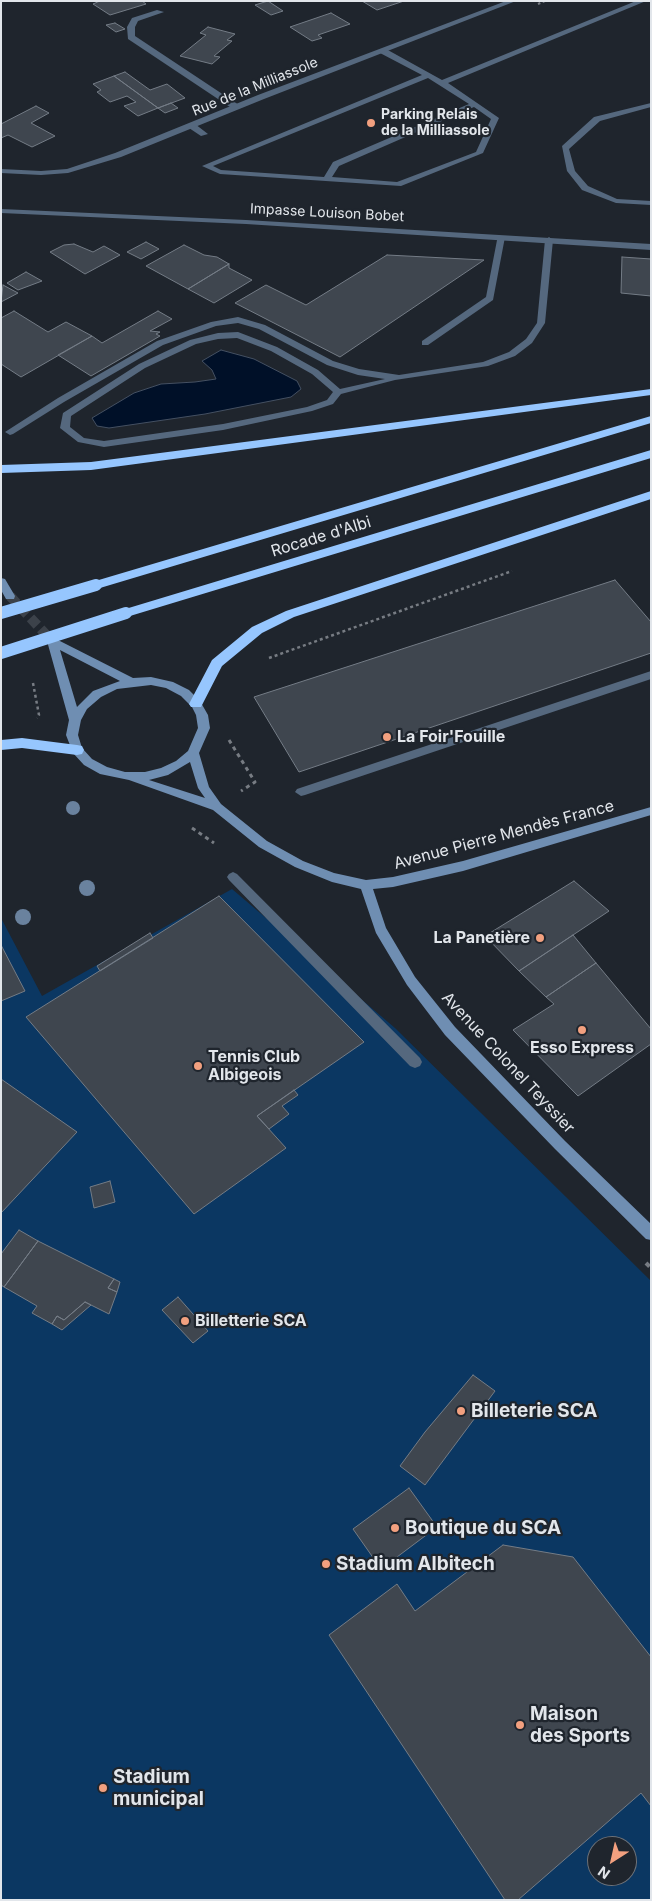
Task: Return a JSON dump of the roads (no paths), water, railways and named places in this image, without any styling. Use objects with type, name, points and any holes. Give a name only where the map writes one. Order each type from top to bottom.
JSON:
[{"type":"highway","points":[[1,469],[90,466],[651,392]]},
{"type":"highway","name":"Rocade d'Albi","points":[[1,613],[651,418]]},
{"type":"highway","name":"Rocade d'Albi","points":[[1,653],[126,613],[651,454]]},
{"type":"highway","points":[[196,704],[217,663],[257,630],[290,614],[651,495]]},
{"type":"highway","points":[[1,745],[22,743],[77,750]]},
{"type":"main road","points":[[1,582],[10,596],[1,591]]},
{"type":"main road","points":[[132,682],[52,641],[74,720],[72,735],[77,750],[88,762],[104,771],[173,791],[217,807]]},
{"type":"main road","points":[[74,720],[83,706],[97,694],[114,686],[132,682],[151,681],[169,685],[185,693],[196,704],[202,715],[204,728],[193,753],[180,764],[164,772],[144,776],[125,776]]},
{"type":"main road","points":[[193,753],[204,788],[217,807],[263,844],[292,860],[332,877],[366,885]]},
{"type":"main road","name":"Avenue Pierre Mendès France","points":[[366,885],[393,882],[463,866],[651,811]]},
{"type":"main road","name":"Avenue Colonel Teyssier","points":[[366,885],[380,930],[411,981],[450,1031],[560,1145],[651,1234]]},
{"type":"street","name":"Rue de la Milliassole","points":[[1,171],[41,173],[68,171],[118,155],[383,50],[513,1]]},
{"type":"street","points":[[442,83],[643,1]]},
{"type":"street","points":[[160,12],[135,20],[131,27],[131,37],[236,108]]},
{"type":"street","points":[[383,50],[428,75],[442,83],[495,118],[479,153],[398,184],[220,172],[206,166],[428,75]]},
{"type":"street","points":[[327,179],[336,164],[476,104]]},
{"type":"street","points":[[651,105],[597,119],[565,148],[571,172],[585,188],[616,201],[651,204]]},
{"type":"street","points":[[192,126],[204,134]]},
{"type":"street","name":"Impasse Louison Bobet","points":[[1,211],[501,237],[651,247]]},
{"type":"street","points":[[425,343],[490,298],[501,237]]},
{"type":"street","points":[[338,392],[315,372],[274,348],[238,336],[218,336],[194,342],[142,366],[66,415],[66,428],[81,440],[104,444],[223,427],[309,409],[330,402],[338,392],[399,378],[484,364],[512,354],[529,341],[541,323],[549,240]]},
{"type":"street","points":[[10,432],[160,343],[214,324],[238,320],[262,327],[330,363],[358,372],[399,378]]},
{"type":"street","points":[[301,792],[651,675]]},
{"type":"street","points":[[234,877],[415,1062]]},
{"type":"tunnel","points":[[10,596],[52,641]]},
{"type":"place","name":"Parking Relais de la Milliassole","points":[[371,123]]},
{"type":"place","name":"La Foir'Fouille","points":[[387,737]]},
{"type":"place","name":"La Panetière","points":[[540,938]]},
{"type":"place","name":"Esso Express","points":[[582,1030]]},
{"type":"place","name":"Tennis Club Albigeois","points":[[198,1066]]},
{"type":"place","name":"Billetterie SCA","points":[[185,1321]]},
{"type":"place","name":"Billeterie SCA","points":[[461,1411]]},
{"type":"place","name":"Boutique du SCA","points":[[395,1528]]},
{"type":"place","name":"Stadium Albitech","points":[[326,1564]]},
{"type":"place","name":"Maison des Sports","points":[[520,1725]]},
{"type":"place","name":"Stadium municipal","points":[[103,1788]]}]
